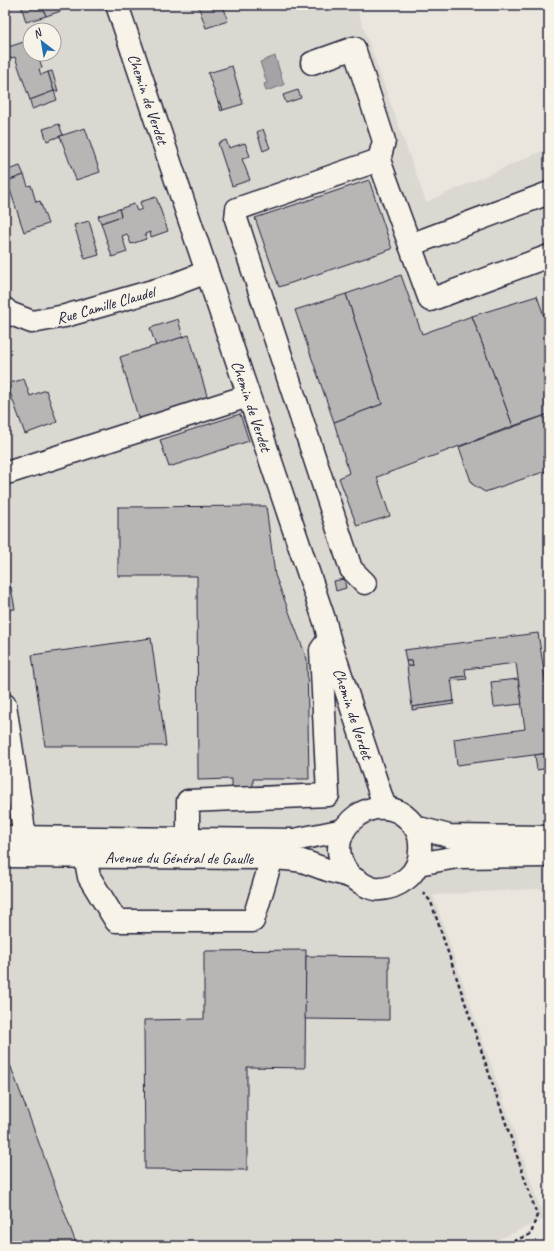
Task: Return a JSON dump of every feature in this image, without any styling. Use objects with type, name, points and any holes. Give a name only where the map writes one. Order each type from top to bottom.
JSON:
[{"type":"main road","name":"Chemin de Verdet","points":[[117,5],[322,615],[328,639],[385,808]]},
{"type":"main road","points":[[312,63],[354,48],[384,141],[379,160],[430,300],[549,256]]},
{"type":"main road","points":[[365,583],[351,569],[236,219],[237,209],[379,160]]},
{"type":"main road","points":[[410,245],[549,193]]},
{"type":"main road","name":"Rue Camille Claudel","points":[[5,309],[32,322],[65,316],[170,286],[207,272]]},
{"type":"main road","points":[[10,472],[248,396]]},
{"type":"main road","points":[[188,838],[183,798],[328,795],[321,650],[328,639]]},
{"type":"main road","points":[[5,706],[15,837]]},
{"type":"main road","points":[[351,877],[344,866],[340,854],[340,841],[344,830],[351,820],[372,808],[385,808],[397,811],[407,818],[415,827],[420,839],[421,851],[414,870]]},
{"type":"main road","points":[[415,827],[449,836],[549,837]]},
{"type":"main road","name":"Avenue du Général de Gaulle","points":[[15,837],[294,840],[344,830]]},
{"type":"main road","name":"Avenue du Général de Gaulle","points":[[5,856],[272,858],[300,861],[351,877],[362,885],[375,888],[388,888],[400,884],[414,870]]},
{"type":"main road","points":[[85,856],[89,877],[116,921],[254,921],[272,858]]},
{"type":"main road","points":[[414,870],[457,857],[549,856]]},
{"type":"path","points":[[414,870],[431,902],[537,1215],[531,1234],[501,1246]]},
{"type":"shaded area","points":[[5,5],[358,5],[359,15],[426,202],[549,148],[549,888],[433,895],[544,1219],[484,1246],[5,1246]]},
{"type":"shaded area","points":[[275,56],[284,85],[266,91],[264,84],[267,83],[260,62]]},
{"type":"building","points":[[21,5],[42,5],[46,16],[26,22]]},
{"type":"building","points":[[42,5],[59,5],[61,11],[46,16]]},
{"type":"building","points":[[198,5],[223,5],[228,21],[206,28]]},
{"type":"building","points":[[22,43],[22,62],[40,62],[42,68],[39,69],[41,75],[48,72],[54,91],[30,100],[15,57],[5,60],[5,48]]},
{"type":"building","points":[[232,66],[243,104],[223,110],[220,101],[218,102],[208,73]]},
{"type":"building","points":[[52,71],[58,91],[54,91],[48,72]]},
{"type":"building","points":[[298,90],[301,98],[286,103],[283,95]]},
{"type":"building","points":[[54,91],[57,100],[32,109],[30,100]]},
{"type":"building","points":[[220,101],[223,110],[221,111],[218,102]]},
{"type":"building","points":[[59,124],[63,135],[47,141],[43,129]]},
{"type":"building","points":[[85,128],[100,172],[76,180],[60,136]]},
{"type":"building","points":[[263,129],[270,148],[263,151],[257,132]]},
{"type":"building","points":[[226,140],[229,148],[245,143],[250,156],[242,159],[250,180],[232,186],[218,143]]},
{"type":"building","points":[[20,166],[24,175],[7,181],[5,171]]},
{"type":"building","points":[[24,175],[28,186],[31,185],[36,202],[40,201],[48,224],[24,232],[7,181]]},
{"type":"building","points":[[369,180],[392,249],[279,287],[255,218]]},
{"type":"building","points":[[156,197],[168,231],[151,237],[150,232],[145,234],[146,239],[131,244],[127,234],[122,236],[127,252],[112,257],[101,223],[121,216],[119,209],[134,204],[137,211],[142,209],[140,202]]},
{"type":"building","points":[[119,209],[121,216],[101,223],[98,216]]},
{"type":"building","points":[[89,221],[99,255],[85,259],[74,225]]},
{"type":"building","points":[[401,275],[422,334],[472,316],[513,426],[377,477],[390,516],[357,526],[339,478],[349,473],[334,422],[382,404],[346,294]]},
{"type":"building","points":[[346,294],[382,404],[334,422],[295,310]]},
{"type":"building","points":[[537,296],[549,330],[549,414],[513,426],[472,316]]},
{"type":"building","points":[[178,319],[183,337],[156,346],[150,328]]},
{"type":"building","points":[[189,335],[208,399],[139,420],[120,357]]},
{"type":"building","points":[[24,379],[30,396],[46,390],[57,422],[25,434],[7,384]]},
{"type":"building","points":[[240,414],[249,441],[169,467],[160,440]]},
{"type":"building","points":[[549,414],[549,470],[485,492],[472,484],[459,447]]},
{"type":"building","points":[[266,506],[275,575],[307,659],[309,779],[253,779],[253,790],[232,790],[232,779],[198,780],[197,576],[118,576],[118,507]]},
{"type":"building","points":[[344,579],[346,588],[336,591],[334,581]]},
{"type":"building","points":[[11,587],[15,609],[5,610],[5,588]]},
{"type":"building","points":[[538,633],[549,703],[549,753],[457,765],[454,739],[525,729],[516,663],[465,669],[466,676],[451,678],[454,701],[412,707],[407,666],[413,666],[412,661],[406,661],[404,650]]},
{"type":"building","points":[[151,638],[166,746],[45,746],[32,655]]},
{"type":"building","points":[[406,661],[412,661],[413,666],[407,666]]},
{"type":"building","points":[[466,676],[467,679],[451,681],[451,678]]},
{"type":"building","points":[[518,679],[522,704],[494,707],[491,682]]},
{"type":"building","points":[[454,701],[454,704],[412,710],[412,707]]},
{"type":"building","points":[[549,753],[549,768],[537,770],[535,755]]},
{"type":"building","points":[[306,950],[305,1068],[247,1067],[247,1170],[145,1169],[144,1020],[204,1019],[204,951]]},
{"type":"building","points":[[306,956],[389,957],[389,1020],[305,1019]]},
{"type":"building","points":[[5,1051],[77,1246],[5,1246]]}]
